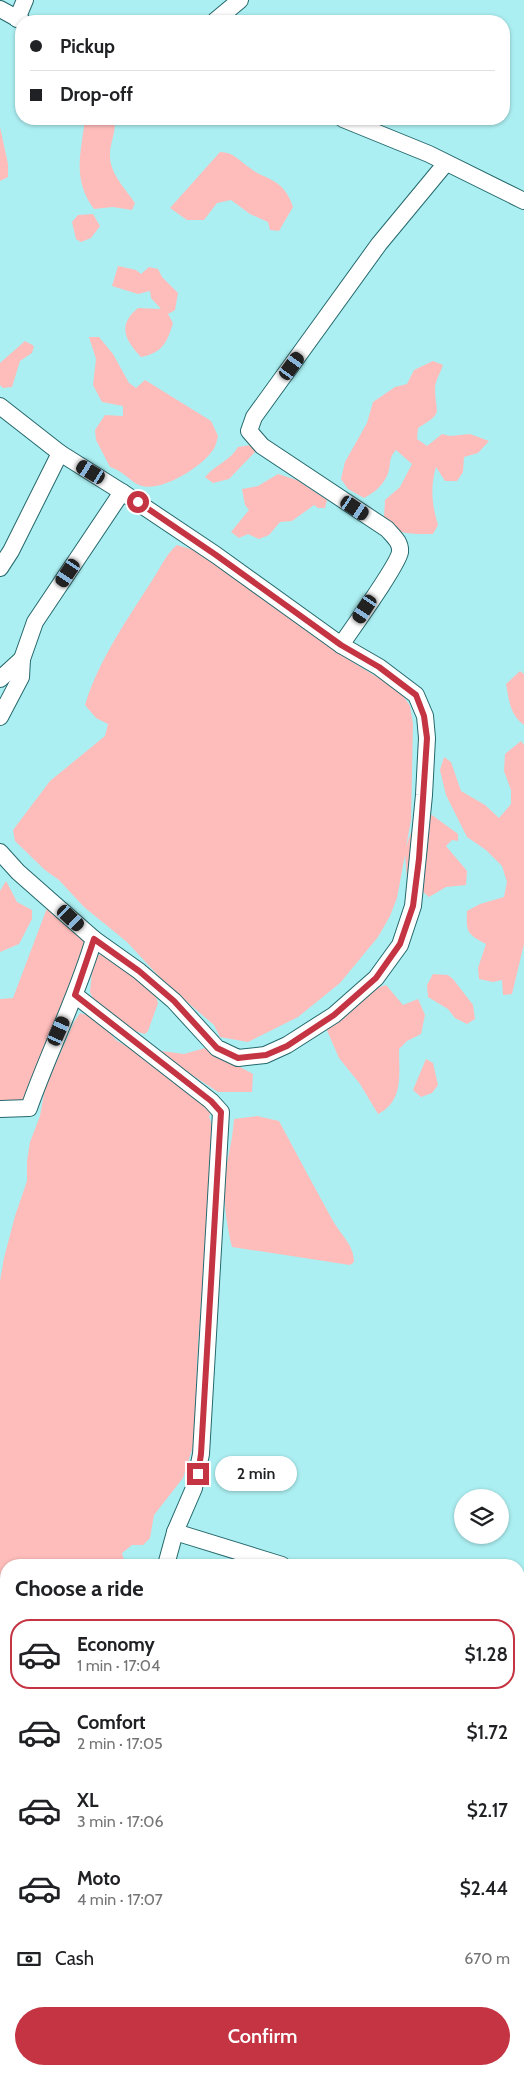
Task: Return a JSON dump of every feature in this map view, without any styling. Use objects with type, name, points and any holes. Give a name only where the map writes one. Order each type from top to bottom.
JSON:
[{"type":"street","points":[[20,15],[25,0]]},
{"type":"street","points":[[222,15],[240,0]]},
{"type":"street","points":[[0,9],[15,18]]},
{"type":"street","points":[[357,125],[446,163],[524,201]]},
{"type":"street","points":[[341,645],[392,568],[400,553],[398,541],[387,529],[262,446],[249,431],[254,417],[379,244],[446,163]]},
{"type":"street","points":[[0,406],[60,453],[216,555],[341,645],[379,667],[416,695],[424,716],[427,738],[419,859],[413,906],[400,944],[376,978],[334,1015],[287,1046],[266,1055],[238,1058],[217,1048],[174,1001],[139,971],[94,939],[18,872],[0,852]]},
{"type":"street","points":[[0,568],[11,551],[60,453]]},
{"type":"street","points":[[0,717],[21,677],[22,659],[35,622],[122,492]]},
{"type":"street","points":[[0,679],[22,659]]},
{"type":"street","points":[[0,871],[18,872]]},
{"type":"street","points":[[0,1109],[29,1108],[75,995],[94,939]]},
{"type":"street","points":[[75,995],[211,1101],[221,1112],[201,1454],[194,1488],[175,1532],[168,1559]]},
{"type":"street","points":[[175,1532],[263,1559]]},
{"type":"shaded area","points":[[84,125],[115,125],[110,161],[118,180],[135,203],[132,210],[113,207],[94,209],[87,198],[80,176],[80,155]]},
{"type":"shaded area","points":[[0,127],[8,164],[8,177],[0,181]]},
{"type":"shaded area","points":[[220,152],[233,155],[253,170],[281,186],[285,191],[293,207],[279,231],[270,230],[268,222],[250,214],[231,200],[217,203],[204,220],[187,220],[170,208]]},
{"type":"shaded area","points":[[93,214],[100,226],[91,238],[81,242],[76,239],[72,222],[78,215]]},
{"type":"shaded area","points":[[118,266],[136,270],[141,274],[149,267],[158,269],[162,277],[178,293],[175,310],[168,314],[173,323],[166,341],[154,353],[141,357],[127,339],[126,326],[131,314],[138,308],[161,309],[151,298],[150,291],[138,294],[112,286]]},
{"type":"shaded area","points":[[89,337],[99,337],[113,354],[129,383],[136,388],[145,380],[211,421],[218,436],[214,448],[200,464],[168,482],[147,487],[135,483],[110,467],[96,440],[95,430],[105,415],[123,416],[123,406],[102,402],[93,385],[96,359]]},
{"type":"shaded area","points":[[25,341],[34,346],[32,353],[20,361],[12,387],[3,388],[0,385],[0,363]]},
{"type":"shaded area","points":[[433,361],[443,365],[435,385],[437,412],[432,419],[418,428],[417,439],[427,446],[442,434],[450,436],[470,434],[489,441],[478,453],[464,457],[463,472],[457,481],[445,481],[436,467],[433,496],[434,511],[438,525],[433,534],[404,533],[391,528],[386,523],[384,517],[385,500],[400,487],[412,464],[396,450],[385,480],[377,489],[364,498],[348,489],[341,479],[345,462],[367,423],[373,402],[395,387],[407,384],[414,370]]},
{"type":"shaded area","points":[[251,445],[257,448],[255,452],[229,479],[213,483],[205,477],[235,452],[238,447]]},
{"type":"shaded area","points":[[278,474],[297,480],[327,500],[325,508],[318,508],[314,505],[292,521],[280,522],[269,535],[259,539],[248,534],[239,538],[231,532],[249,510],[245,505],[242,489],[258,486]]},
{"type":"shaded area","points":[[177,545],[197,551],[354,663],[400,691],[410,706],[413,724],[411,820],[406,847],[417,815],[432,815],[458,834],[458,841],[452,840],[446,846],[467,871],[466,885],[446,887],[429,897],[407,878],[405,855],[397,898],[390,916],[378,937],[340,983],[298,1017],[248,1042],[220,1037],[214,1025],[167,985],[127,942],[84,907],[59,880],[45,870],[15,841],[13,830],[50,781],[105,736],[108,724],[96,718],[85,705],[91,688],[106,656],[124,625],[167,557]]},
{"type":"shaded area","points":[[520,671],[524,674],[524,725],[513,712],[506,684]]},
{"type":"shaded area","points":[[521,741],[524,745],[524,944],[512,994],[503,995],[502,980],[493,982],[479,979],[478,968],[486,944],[469,932],[467,911],[480,904],[504,897],[507,882],[502,866],[486,850],[467,837],[446,795],[440,770],[444,757],[451,762],[461,791],[485,805],[499,818],[511,804],[511,790],[504,771],[505,754]]},
{"type":"shaded area","points":[[6,881],[17,902],[32,910],[32,919],[19,944],[0,952],[0,891]]},
{"type":"shaded area","points":[[47,908],[87,944],[43,1049],[24,1104],[0,1104],[0,999],[13,998]]},
{"type":"shaded area","points":[[106,954],[155,994],[158,1003],[148,1031],[145,1034],[127,1029],[95,1004],[90,992],[92,971],[98,955]]},
{"type":"shaded area","points":[[433,974],[448,975],[453,979],[473,1005],[475,1019],[467,1024],[455,1018],[448,1009],[428,997],[427,985]]},
{"type":"shaded area","points":[[386,985],[403,1005],[418,999],[425,1015],[421,1034],[407,1041],[399,1049],[399,1077],[396,1094],[392,1102],[378,1114],[360,1084],[339,1058],[326,1028],[377,988]]},
{"type":"shaded area","points":[[80,1013],[96,1018],[116,1040],[142,1056],[213,1110],[209,1116],[211,1123],[211,1155],[197,1362],[195,1440],[183,1478],[154,1515],[150,1538],[143,1545],[132,1545],[122,1553],[124,1559],[0,1559],[0,1281],[15,1216],[27,1181],[27,1161],[30,1142],[40,1116],[45,1088],[74,1022]]},
{"type":"shaded area","points":[[205,1048],[253,1074],[252,1092],[218,1092],[154,1050],[184,1054]]},
{"type":"shaded area","points":[[426,1059],[433,1063],[438,1085],[432,1093],[421,1097],[413,1090]]},
{"type":"shaded area","points":[[257,1116],[279,1121],[333,1221],[352,1250],[354,1262],[350,1265],[232,1247],[226,1218],[224,1188],[234,1119]]},
{"type":"route","points":[[138,502],[216,555],[341,645],[379,667],[416,695],[424,716],[427,738],[419,859],[413,906],[400,944],[376,978],[334,1015],[287,1046],[266,1055],[238,1058],[217,1048],[174,1001],[139,971],[94,939],[75,995],[211,1101],[221,1112],[210,1324],[198,1474]]}]
